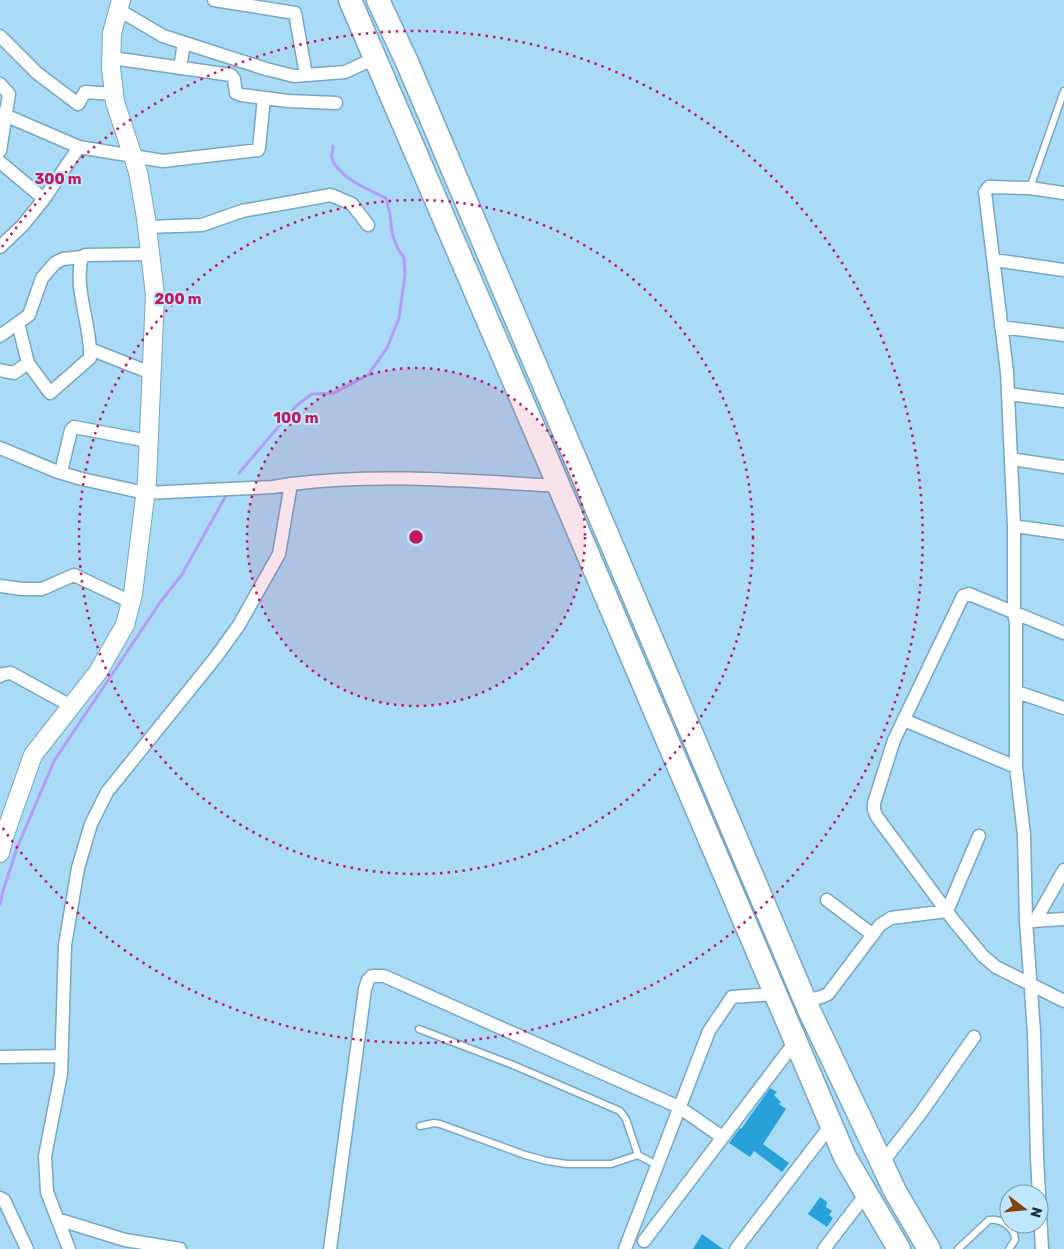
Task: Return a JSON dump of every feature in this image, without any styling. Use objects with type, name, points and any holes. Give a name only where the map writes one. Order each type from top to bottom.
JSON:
[{"type":"highway","points":[[350,0],[844,1157],[899,1249]]},
{"type":"highway","points":[[378,0],[408,62],[806,1002],[896,1193],[929,1249]]},
{"type":"street","points":[[214,0],[295,13],[306,75]]},
{"type":"street","points":[[0,852],[5,819],[33,755],[98,672],[125,625],[131,602],[145,493],[155,294],[148,227],[134,156],[115,102],[114,94],[112,33],[120,5],[163,36],[294,76],[345,72],[378,66]]},
{"type":"street","points":[[0,36],[37,73],[78,104],[85,92],[114,94]]},
{"type":"street","points":[[180,68],[184,43]]},
{"type":"street","points":[[112,58],[231,75],[234,79],[238,95],[336,104]]},
{"type":"street","points":[[0,84],[9,94],[3,115],[0,151]]},
{"type":"street","points":[[3,115],[79,147],[163,161],[258,150],[260,148],[264,98]]},
{"type":"street","points":[[0,246],[23,225],[79,147]]},
{"type":"street","points":[[0,162],[44,198]]},
{"type":"street","points":[[1042,1249],[1037,1158],[1034,1032],[1030,984],[1031,921],[1016,767],[1017,692],[1016,624],[1014,613],[1014,526],[1008,394],[986,190],[989,187],[1030,188],[1064,193]]},
{"type":"street","points":[[148,227],[202,224],[242,211],[332,195],[352,204],[368,225]]},
{"type":"street","points":[[0,336],[30,316],[44,275],[55,263],[63,259],[85,255],[151,254]]},
{"type":"street","points":[[18,323],[28,363],[47,392],[50,393],[90,358],[80,294],[82,257]]},
{"type":"street","points":[[994,260],[1064,270]]},
{"type":"street","points":[[1002,327],[1064,335]]},
{"type":"street","points":[[90,349],[151,374]]},
{"type":"street","points":[[0,370],[14,373],[28,363]]},
{"type":"street","points":[[1008,394],[1064,401]]},
{"type":"street","points":[[61,472],[74,427],[148,441]]},
{"type":"street","points":[[0,448],[61,472],[99,484],[145,493],[274,486],[330,479],[557,481]]},
{"type":"street","points":[[1011,459],[1064,467]]},
{"type":"street","points":[[70,1249],[56,1219],[47,1192],[44,1156],[61,1074],[65,945],[78,868],[91,824],[107,792],[216,657],[239,625],[278,554],[291,484]]},
{"type":"street","points":[[1014,526],[1064,533]]},
{"type":"street","points":[[0,586],[42,589],[74,575],[131,602]]},
{"type":"street","points":[[1064,633],[970,594],[963,596],[904,720],[887,760],[874,803],[877,817],[947,911],[989,962],[1064,1001]]},
{"type":"street","points":[[0,676],[10,673],[71,706]]},
{"type":"street","points":[[1017,692],[1064,708]]},
{"type":"street","points":[[904,720],[1016,767]]},
{"type":"street","points":[[947,911],[979,836]]},
{"type":"street","points":[[1031,921],[1064,870]]},
{"type":"street","points":[[827,900],[873,935]]},
{"type":"street","points":[[806,1002],[828,994],[880,925],[891,918],[947,911]]},
{"type":"street","points":[[1031,921],[1064,919]]},
{"type":"street","points":[[330,1249],[365,989],[368,980],[378,974],[679,1107],[722,1137]]},
{"type":"street","points":[[625,1249],[708,1030],[732,997],[775,994]]},
{"type":"street","points":[[882,1163],[920,1114],[974,1037]]},
{"type":"street","points":[[632,1232],[649,1245],[722,1137],[795,1042]]},
{"type":"street","points":[[0,1057],[62,1056]]},
{"type":"street","points":[[736,1249],[831,1124]]},
{"type":"street","points":[[824,1249],[866,1194]]},
{"type":"street","points":[[0,1198],[4,1200],[27,1249]]},
{"type":"street","points":[[56,1219],[125,1240],[180,1249]]},
{"type":"lane","points":[[1030,188],[1064,91]]},
{"type":"lane","points":[[419,1029],[513,1065],[620,1111],[626,1119],[638,1155]]},
{"type":"lane","points":[[420,1126],[434,1122],[525,1155],[547,1161],[567,1164],[611,1164],[638,1155],[658,1165]]},
{"type":"lane","points":[[958,1249],[989,1220],[994,1219],[1000,1220],[1015,1235],[1013,1245],[1009,1249]]},
{"type":"building","points":[[770,1088],[777,1092],[774,1095],[781,1102],[779,1104],[786,1109],[763,1144],[789,1163],[782,1172],[754,1151],[750,1157],[729,1143]]},
{"type":"building","points":[[820,1197],[827,1202],[826,1207],[832,1211],[829,1215],[833,1218],[827,1227],[808,1214]]},
{"type":"building","points":[[702,1234],[723,1249],[693,1249]]},
{"type":"waterway","points":[[239,473],[297,405],[312,394],[334,393],[368,375],[387,348],[399,318],[405,275],[404,258],[397,247],[392,233],[386,198],[355,182],[340,171],[332,158],[333,146]]},
{"type":"waterway","points":[[0,904],[17,848],[54,761],[161,601],[181,576],[228,492]]}]
